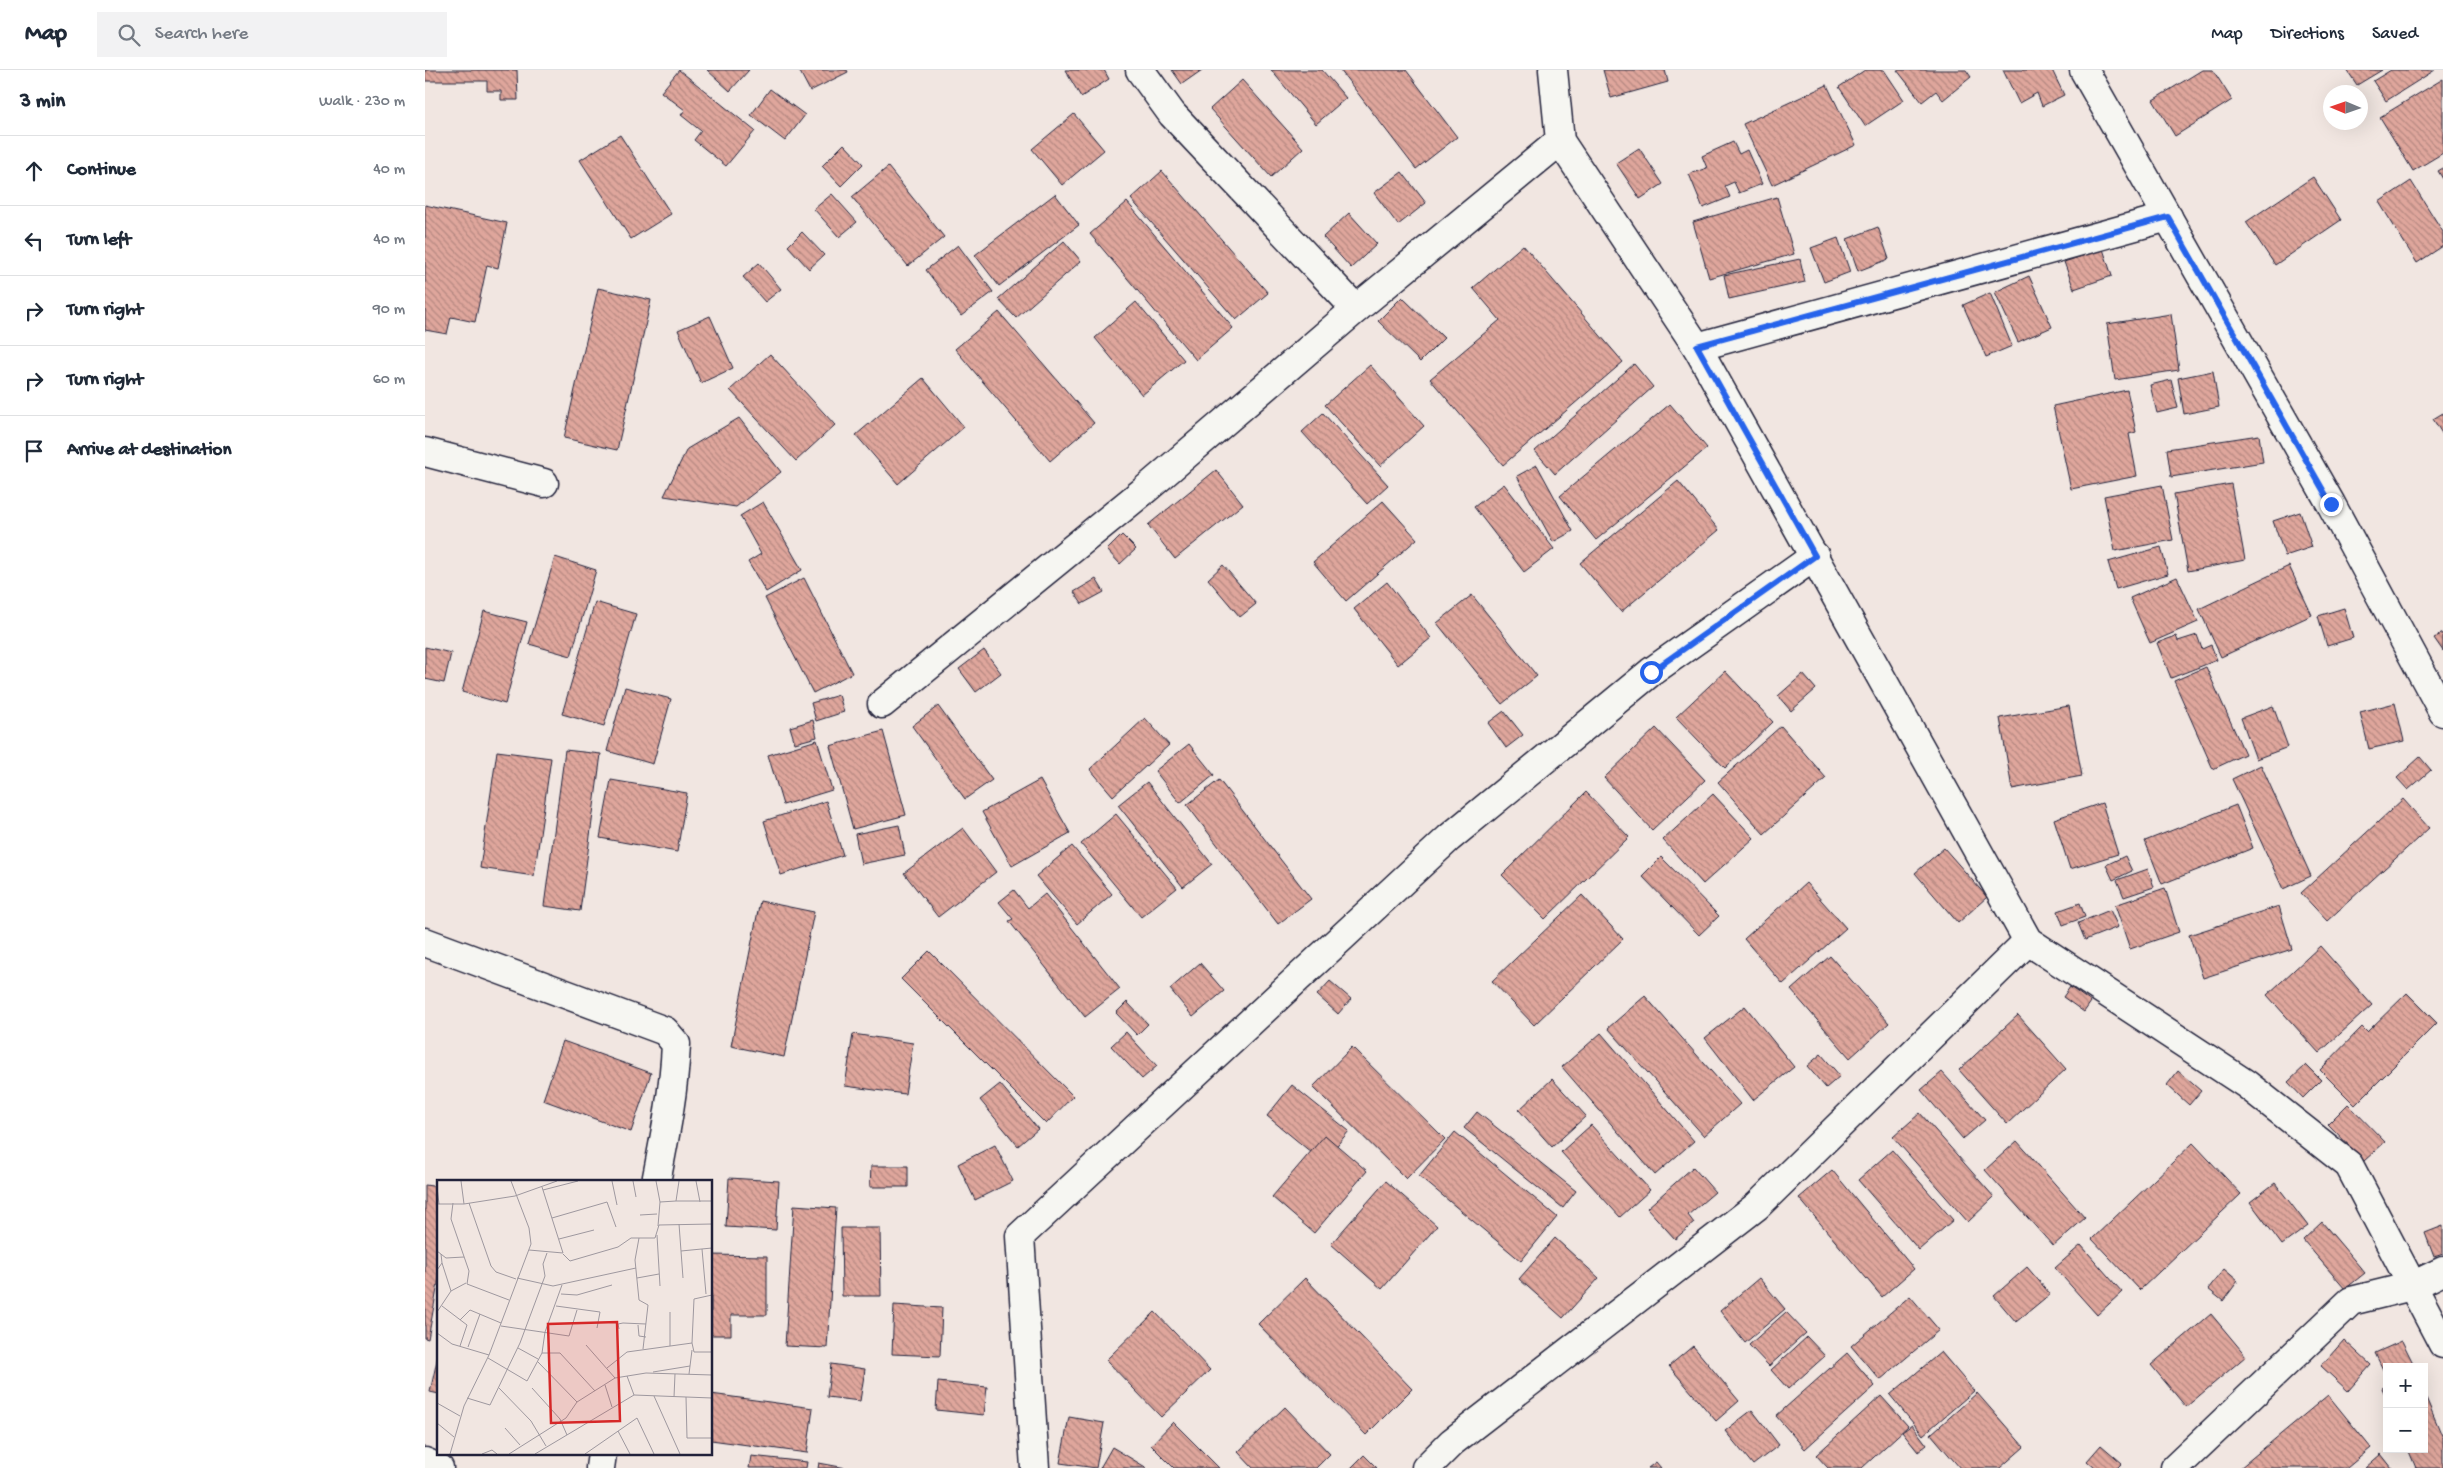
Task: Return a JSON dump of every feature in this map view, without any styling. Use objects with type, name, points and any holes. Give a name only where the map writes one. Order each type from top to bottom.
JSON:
[{"type":"street","points":[[1140,70],[1172,114],[1356,309]]},
{"type":"street","points":[[1553,70],[1560,141],[1697,346],[2028,941],[2246,1084],[2349,1165],[2443,1344]]},
{"type":"street","points":[[2084,70],[2331,504],[2443,712]]},
{"type":"street","points":[[882,704],[1146,489],[1356,309],[1560,141]]},
{"type":"street","points":[[1697,346],[2168,217]]},
{"type":"street","points":[[425,452],[544,483]]},
{"type":"street","points":[[1035,1468],[1020,1236],[1449,838],[1651,672],[1815,556]]},
{"type":"street","points":[[1426,1468],[1453,1442],[1757,1206],[2028,941]]},
{"type":"street","points":[[425,942],[665,1031],[676,1044],[675,1065],[670,1109],[656,1180]]},
{"type":"street","points":[[2175,1468],[2351,1301],[2412,1286],[2443,1271]]},
{"type":"street","points":[[425,1462],[439,1468]]},
{"type":"building","points":[[425,70],[517,70],[518,100],[501,100],[501,91],[487,91],[487,81],[425,81]]},
{"type":"building","points":[[679,70],[755,131],[726,166],[694,140],[701,131],[681,115],[685,110],[661,92]]},
{"type":"building","points":[[707,70],[749,70],[730,91]]},
{"type":"building","points":[[799,70],[847,70],[848,72],[810,91]]},
{"type":"building","points":[[1065,70],[1104,70],[1109,79],[1081,97]]},
{"type":"building","points":[[1172,70],[1202,70],[1182,84]]},
{"type":"building","points":[[1271,70],[1322,70],[1346,98],[1316,124]]},
{"type":"building","points":[[1340,70],[1406,70],[1457,137],[1416,169]]},
{"type":"building","points":[[1603,70],[1665,70],[1668,82],[1611,98]]},
{"type":"building","points":[[1865,70],[1884,70],[1904,100],[1865,126],[1839,87]]},
{"type":"building","points":[[1897,70],[1966,70],[1971,77],[1943,100],[1936,91],[1922,102]]},
{"type":"building","points":[[2003,70],[2052,70],[2064,95],[2042,106],[2037,93],[2019,103]]},
{"type":"building","points":[[2202,70],[2213,70],[2232,100],[2175,136],[2153,100]]},
{"type":"building","points":[[2347,70],[2382,70],[2357,85]]},
{"type":"building","points":[[2391,70],[2435,70],[2386,101],[2373,81]]},
{"type":"building","points":[[2443,79],[2443,153],[2413,171],[2380,117]]},
{"type":"building","points":[[1242,80],[1303,148],[1271,177],[1210,109]]},
{"type":"building","points":[[1827,85],[1856,145],[1772,185],[1743,124]]},
{"type":"building","points":[[770,89],[805,115],[785,141],[751,115]]},
{"type":"building","points":[[1074,114],[1104,150],[1062,185],[1032,149]]},
{"type":"building","points":[[620,135],[671,214],[631,239],[580,160]]},
{"type":"building","points":[[1733,142],[1739,154],[1747,150],[1762,184],[1739,193],[1734,182],[1725,186],[1730,197],[1703,208],[1689,174],[1707,168],[1702,156]]},
{"type":"building","points":[[844,144],[863,164],[841,186],[822,166]]},
{"type":"building","points":[[1639,148],[1663,184],[1640,199],[1616,163]]},
{"type":"building","points":[[888,167],[944,237],[908,266],[852,197]]},
{"type":"building","points":[[2443,168],[2443,179],[2438,171]]},
{"type":"building","points":[[1162,171],[1268,293],[1236,320],[1131,199]]},
{"type":"building","points":[[1402,172],[1426,203],[1398,225],[1374,193]]},
{"type":"building","points":[[2313,177],[2341,220],[2275,265],[2246,222]]},
{"type":"building","points":[[2411,181],[2443,232],[2443,246],[2417,263],[2379,202]]},
{"type":"building","points":[[832,194],[857,222],[839,237],[814,209]]},
{"type":"building","points":[[1055,194],[1079,225],[999,286],[975,255]]},
{"type":"building","points":[[1777,197],[1794,254],[1709,278],[1693,222]]},
{"type":"building","points":[[1127,202],[1233,328],[1196,360],[1090,234]]},
{"type":"building","points":[[425,205],[507,223],[498,268],[487,265],[475,322],[451,317],[447,334],[425,330]]},
{"type":"building","points":[[1349,213],[1377,244],[1351,268],[1323,237]]},
{"type":"building","points":[[1878,227],[1889,259],[1858,271],[1847,239]]},
{"type":"building","points":[[802,232],[824,255],[809,269],[788,246]]},
{"type":"building","points":[[1838,238],[1850,272],[1824,282],[1811,248]]},
{"type":"building","points":[[1064,241],[1081,261],[1016,318],[998,299]]},
{"type":"building","points":[[958,245],[993,292],[961,316],[926,270]]},
{"type":"building","points":[[1523,245],[1623,362],[1503,465],[1430,379],[1500,320],[1473,288]]},
{"type":"building","points":[[2103,249],[2112,276],[2074,289],[2064,262]]},
{"type":"building","points":[[1800,259],[1805,282],[1729,299],[1724,275]]},
{"type":"building","points":[[759,263],[781,289],[765,302],[743,277]]},
{"type":"building","points":[[2029,276],[2052,327],[2018,342],[1995,292]]},
{"type":"building","points":[[598,288],[651,300],[617,450],[564,438]]},
{"type":"building","points":[[1990,293],[2012,346],[1986,357],[1963,305]]},
{"type":"building","points":[[1402,297],[1444,338],[1420,362],[1378,321]]},
{"type":"building","points":[[1136,302],[1184,360],[1142,395],[1095,338]]},
{"type":"building","points":[[999,312],[1094,423],[1050,461],[955,349]]},
{"type":"building","points":[[2171,314],[2179,370],[2115,380],[2107,324]]},
{"type":"building","points":[[710,316],[733,368],[701,383],[678,330]]},
{"type":"building","points":[[770,354],[835,425],[796,461],[730,390]]},
{"type":"building","points":[[1634,364],[1653,387],[1555,474],[1535,451]]},
{"type":"building","points":[[1370,365],[1424,426],[1380,466],[1325,405]]},
{"type":"building","points":[[2213,371],[2219,407],[2184,414],[2178,378]]},
{"type":"building","points":[[923,378],[964,427],[898,484],[856,435]]},
{"type":"building","points":[[2171,380],[2178,408],[2157,413],[2150,385]]},
{"type":"building","points":[[2127,390],[2136,432],[2129,434],[2137,476],[2071,489],[2053,406]]},
{"type":"building","points":[[1670,404],[1707,448],[1596,540],[1560,496]]},
{"type":"building","points":[[1323,413],[1388,485],[1367,504],[1302,432]]},
{"type":"building","points":[[2443,413],[2443,435],[2433,419]]},
{"type":"building","points":[[739,418],[781,472],[736,507],[664,496],[687,449]]},
{"type":"building","points":[[2259,435],[2263,462],[2171,477],[2167,449]]},
{"type":"building","points":[[1537,465],[1573,531],[1553,542],[1517,476]]},
{"type":"building","points":[[1216,470],[1243,504],[1175,559],[1148,525]]},
{"type":"building","points":[[1678,481],[1719,530],[1621,612],[1580,563]]},
{"type":"building","points":[[1504,484],[1554,549],[1524,572],[1474,507]]},
{"type":"building","points":[[2231,484],[2245,560],[2188,571],[2174,494]]},
{"type":"building","points":[[2162,485],[2173,540],[2115,551],[2104,496]]},
{"type":"building","points":[[1383,501],[1417,539],[1346,601],[1313,562]]},
{"type":"building","points":[[763,502],[802,570],[766,592],[748,562],[761,554],[740,516]]},
{"type":"building","points":[[2300,512],[2312,547],[2285,556],[2273,521]]},
{"type":"building","points":[[1122,535],[1136,549],[1120,564],[1107,550]]},
{"type":"building","points":[[2161,547],[2168,574],[2116,589],[2108,562]]},
{"type":"building","points":[[555,557],[596,570],[571,656],[529,644]]},
{"type":"building","points":[[1223,565],[1256,604],[1240,617],[1208,579]]},
{"type":"building","points":[[2289,566],[2312,615],[2221,657],[2199,609]]},
{"type":"building","points":[[2177,577],[2198,622],[2150,643],[2130,598]]},
{"type":"building","points":[[804,578],[852,673],[813,693],[765,598]]},
{"type":"building","points":[[1096,579],[1104,592],[1082,604],[1074,592]]},
{"type":"building","points":[[1387,582],[1431,638],[1398,665],[1354,609]]},
{"type":"building","points":[[1472,595],[1537,676],[1502,704],[1437,623]]},
{"type":"building","points":[[595,602],[636,614],[604,726],[562,714]]},
{"type":"building","points":[[2344,608],[2353,638],[2327,646],[2318,616]]},
{"type":"building","points":[[484,611],[527,622],[505,704],[462,692]]},
{"type":"building","points":[[2443,633],[2443,651],[2434,638]]},
{"type":"building","points":[[2197,635],[2202,649],[2211,645],[2217,660],[2171,678],[2157,643],[2176,636],[2178,641]]},
{"type":"building","points":[[425,647],[451,653],[444,683],[425,679]]},
{"type":"building","points":[[984,650],[1001,673],[976,692],[959,669]]},
{"type":"building","points":[[2206,667],[2245,754],[2213,769],[2174,681]]},
{"type":"building","points":[[1725,671],[1773,722],[1725,768],[1676,717]]},
{"type":"building","points":[[1803,674],[1816,689],[1791,711],[1778,696]]},
{"type":"building","points":[[625,687],[671,699],[653,764],[607,751]]},
{"type":"building","points":[[839,695],[844,712],[816,721],[811,703]]},
{"type":"building","points":[[2395,703],[2404,741],[2369,749],[2360,712]]},
{"type":"building","points":[[938,706],[992,780],[965,799],[912,726]]},
{"type":"building","points":[[2069,706],[2082,776],[2012,789],[2000,718]]},
{"type":"building","points":[[2273,706],[2288,747],[2256,759],[2241,718]]},
{"type":"building","points":[[1504,711],[1523,735],[1506,748],[1488,723]]},
{"type":"building","points":[[1145,718],[1169,745],[1113,796],[1090,769]]},
{"type":"building","points":[[813,720],[817,737],[795,743],[790,727]]},
{"type":"building","points":[[1781,726],[1826,778],[1764,834],[1718,782]]},
{"type":"building","points":[[1656,728],[1705,780],[1652,830],[1604,778]]},
{"type":"building","points":[[883,731],[906,815],[853,829],[830,746]]},
{"type":"building","points":[[817,740],[832,790],[783,805],[768,755]]},
{"type":"building","points":[[1189,744],[1214,775],[1180,803],[1155,771]]},
{"type":"building","points":[[565,750],[601,754],[580,911],[544,906]]},
{"type":"building","points":[[497,751],[551,758],[534,876],[480,868]]},
{"type":"building","points":[[2420,757],[2431,770],[2408,790],[2397,778]]},
{"type":"building","points":[[2261,765],[2311,876],[2283,889],[2232,779]]},
{"type":"building","points":[[611,780],[687,793],[677,852],[600,838]]},
{"type":"building","points":[[1040,780],[1070,833],[1012,866],[982,812]]},
{"type":"building","points":[[1219,780],[1311,899],[1278,924],[1187,805]]},
{"type":"building","points":[[1147,782],[1212,864],[1183,887],[1118,805]]},
{"type":"building","points":[[1586,792],[1629,837],[1545,919],[1502,875]]},
{"type":"building","points":[[1713,794],[1754,838],[1703,884],[1663,840]]},
{"type":"building","points":[[2403,799],[2429,828],[2327,921],[2301,893]]},
{"type":"building","points":[[826,801],[843,855],[781,875],[764,821]]},
{"type":"building","points":[[2102,803],[2118,854],[2070,869],[2054,819]]},
{"type":"building","points":[[2236,805],[2253,848],[2162,884],[2145,841]]},
{"type":"building","points":[[1116,814],[1177,888],[1141,917],[1081,844]]},
{"type":"building","points":[[899,825],[905,855],[861,864],[855,834]]},
{"type":"building","points":[[963,828],[996,872],[938,917],[904,873]]},
{"type":"building","points":[[1072,846],[1112,894],[1077,924],[1036,876]]},
{"type":"building","points":[[1944,848],[1987,897],[1958,923],[1915,873]]},
{"type":"building","points":[[2125,856],[2132,871],[2113,880],[2106,865]]},
{"type":"building","points":[[1661,857],[1719,916],[1699,935],[1642,876]]},
{"type":"building","points":[[2148,869],[2154,887],[2124,897],[2117,880]]},
{"type":"building","points":[[1806,883],[1846,928],[1783,984],[1744,939]]},
{"type":"building","points":[[2165,888],[2179,932],[2130,949],[2115,905]]},
{"type":"building","points":[[1014,890],[1028,908],[1045,894],[1120,989],[1085,1017],[1009,921],[1013,919],[999,902]]},
{"type":"building","points":[[1582,895],[1623,939],[1534,1025],[1492,981]]},
{"type":"building","points":[[760,901],[814,912],[784,1057],[731,1046]]},
{"type":"building","points":[[2080,903],[2085,917],[2063,925],[2058,911]]},
{"type":"building","points":[[2279,906],[2292,949],[2203,978],[2189,935]]},
{"type":"building","points":[[2110,910],[2118,927],[2085,940],[2078,923]]},
{"type":"building","points":[[2320,946],[2372,1005],[2319,1053],[2267,995]]},
{"type":"building","points":[[929,951],[1073,1096],[1046,1124],[901,979]]},
{"type":"building","points":[[1830,956],[1889,1023],[1850,1058],[1791,990]]},
{"type":"building","points":[[1200,963],[1224,991],[1193,1017],[1170,989]]},
{"type":"building","points":[[1330,981],[1351,999],[1338,1014],[1317,995]]},
{"type":"building","points":[[2070,987],[2091,1002],[2084,1012],[2063,997]]},
{"type":"building","points":[[2407,993],[2437,1023],[2355,1105],[2320,1070],[2362,1027],[2367,1032]]},
{"type":"building","points":[[1645,996],[1740,1104],[1704,1136],[1608,1028]]},
{"type":"building","points":[[1127,1002],[1148,1024],[1137,1035],[1116,1013]]},
{"type":"building","points":[[1745,1006],[1794,1067],[1753,1100],[1705,1038]]},
{"type":"building","points":[[2018,1015],[2066,1069],[2007,1124],[1959,1070]]},
{"type":"building","points":[[1126,1032],[1157,1066],[1142,1079],[1111,1046]]},
{"type":"building","points":[[1601,1033],[1694,1141],[1655,1175],[1562,1067]]},
{"type":"building","points":[[853,1034],[913,1043],[905,1094],[845,1086]]},
{"type":"building","points":[[563,1041],[651,1073],[631,1132],[543,1100]]},
{"type":"building","points":[[1352,1047],[1445,1139],[1406,1179],[1313,1087]]},
{"type":"building","points":[[1821,1054],[1840,1076],[1826,1088],[1807,1066]]},
{"type":"building","points":[[2306,1065],[2321,1080],[2303,1098],[2288,1082]]},
{"type":"building","points":[[2178,1071],[2201,1091],[2189,1105],[2167,1085]]},
{"type":"building","points":[[1942,1072],[1985,1120],[1963,1139],[1921,1090]]},
{"type":"building","points":[[1552,1079],[1586,1116],[1552,1147],[1519,1110]]},
{"type":"building","points":[[1000,1084],[1038,1129],[1018,1146],[980,1100]]},
{"type":"building","points":[[1292,1085],[1349,1131],[1323,1162],[1267,1116]]},
{"type":"building","points":[[2348,1104],[2385,1142],[2364,1161],[2328,1124]]},
{"type":"building","points":[[1477,1112],[1576,1191],[1563,1208],[1464,1128]]},
{"type":"building","points":[[1920,1113],[1994,1197],[1968,1222],[1893,1137]]},
{"type":"building","points":[[1591,1125],[1650,1190],[1620,1217],[1561,1152]]},
{"type":"building","points":[[1455,1132],[1557,1217],[1521,1261],[1419,1176]]},
{"type":"building","points":[[1325,1135],[1367,1171],[1314,1233],[1272,1197]]},
{"type":"building","points":[[2017,1141],[2085,1218],[2053,1246],[1985,1170]]},
{"type":"building","points":[[2193,1143],[2241,1194],[2140,1290],[2092,1239]]},
{"type":"building","points":[[995,1145],[1013,1181],[975,1200],[958,1164]]},
{"type":"building","points":[[1892,1150],[1953,1220],[1919,1250],[1858,1180]]},
{"type":"building","points":[[871,1166],[908,1166],[908,1187],[870,1187]]},
{"type":"building","points":[[1693,1167],[1715,1192],[1688,1215],[1694,1223],[1675,1239],[1647,1208]]},
{"type":"building","points":[[1832,1170],[1914,1269],[1882,1297],[1799,1198]]},
{"type":"building","points":[[729,1178],[779,1181],[776,1230],[726,1227]]},
{"type":"building","points":[[1386,1181],[1437,1226],[1382,1289],[1331,1244]]},
{"type":"building","points":[[2275,1183],[2308,1226],[2282,1245],[2250,1202]]},
{"type":"building","points":[[425,1185],[437,1187],[437,1289],[428,1339],[425,1338]]},
{"type":"building","points":[[794,1205],[836,1208],[827,1348],[785,1346]]},
{"type":"building","points":[[2322,1222],[2365,1273],[2345,1289],[2303,1240]]},
{"type":"building","points":[[2443,1226],[2443,1254],[2434,1257],[2425,1233]]},
{"type":"building","points":[[841,1228],[880,1228],[881,1296],[842,1296]]},
{"type":"building","points":[[1555,1238],[1599,1278],[1563,1318],[1519,1279]]},
{"type":"building","points":[[2081,1245],[2122,1292],[2097,1315],[2055,1268]]},
{"type":"building","points":[[713,1255],[767,1256],[767,1315],[731,1315],[731,1335],[713,1335]]},
{"type":"building","points":[[2027,1267],[2050,1294],[2016,1322],[1994,1296]]},
{"type":"building","points":[[2224,1269],[2238,1281],[2223,1301],[2208,1289]]},
{"type":"building","points":[[1305,1278],[1412,1389],[1366,1435],[1258,1324]]},
{"type":"building","points":[[1759,1278],[1785,1309],[1745,1343],[1720,1311]]},
{"type":"building","points":[[1910,1296],[1939,1330],[1880,1380],[1851,1346]]},
{"type":"building","points":[[894,1305],[942,1308],[940,1356],[892,1354]]},
{"type":"building","points":[[1155,1312],[1210,1370],[1161,1417],[1106,1360]]},
{"type":"building","points":[[1786,1312],[1806,1333],[1769,1366],[1749,1345]]},
{"type":"building","points":[[2211,1314],[2246,1356],[2186,1407],[2151,1365]]},
{"type":"building","points":[[1807,1337],[1825,1356],[1788,1389],[1771,1370]]},
{"type":"building","points":[[2344,1340],[2371,1365],[2348,1391],[2321,1366]]},
{"type":"building","points":[[2402,1341],[2413,1363],[2383,1363],[2383,1370],[2375,1353]]},
{"type":"building","points":[[1693,1346],[1739,1401],[1716,1421],[1669,1366]]},
{"type":"building","points":[[1941,1352],[1974,1391],[1923,1435],[1890,1395]]},
{"type":"building","points":[[1847,1353],[1875,1386],[1805,1449],[1776,1416]]},
{"type":"building","points":[[437,1360],[437,1394],[430,1392]]},
{"type":"building","points":[[831,1364],[865,1369],[860,1401],[827,1397]]},
{"type":"building","points":[[938,1382],[987,1387],[984,1415],[936,1410]]},
{"type":"building","points":[[1977,1393],[2024,1447],[2000,1468],[1960,1468],[1931,1434]]},
{"type":"building","points":[[713,1394],[813,1408],[807,1453],[713,1440]]},
{"type":"building","points":[[2328,1395],[2371,1448],[2347,1468],[2240,1468]]},
{"type":"building","points":[[1881,1396],[1908,1426],[1862,1468],[1828,1468],[1816,1455]]},
{"type":"building","points":[[2428,1402],[2443,1438],[2443,1468],[2416,1468],[2410,1453],[2428,1453]]},
{"type":"building","points":[[1285,1407],[1330,1454],[1316,1468],[1253,1468],[1238,1452]]},
{"type":"building","points":[[1752,1410],[1779,1445],[1753,1465],[1725,1431]]},
{"type":"building","points":[[1069,1417],[1104,1423],[1096,1468],[1060,1463]]},
{"type":"building","points":[[1173,1422],[1219,1468],[1174,1468],[1151,1445]]},
{"type":"building","points":[[1912,1425],[1927,1445],[1918,1452],[1902,1432]]},
{"type":"building","points":[[2101,1445],[2122,1463],[2117,1468],[2095,1468],[2087,1461]]},
{"type":"building","points":[[1112,1447],[1147,1468],[1100,1468]]},
{"type":"building","points":[[2381,1454],[2392,1468],[2365,1468]]},
{"type":"building","points":[[1364,1455],[1377,1468],[1351,1468]]},
{"type":"building","points":[[751,1456],[807,1462],[806,1468],[749,1468]]},
{"type":"building","points":[[1656,1462],[1661,1468],[1648,1468]]},
{"type":"building","points":[[819,1463],[846,1468],[818,1468]]},
{"type":"route","points":[[1651,672],[1815,556],[1697,346],[2168,217],[2331,504]]}]
